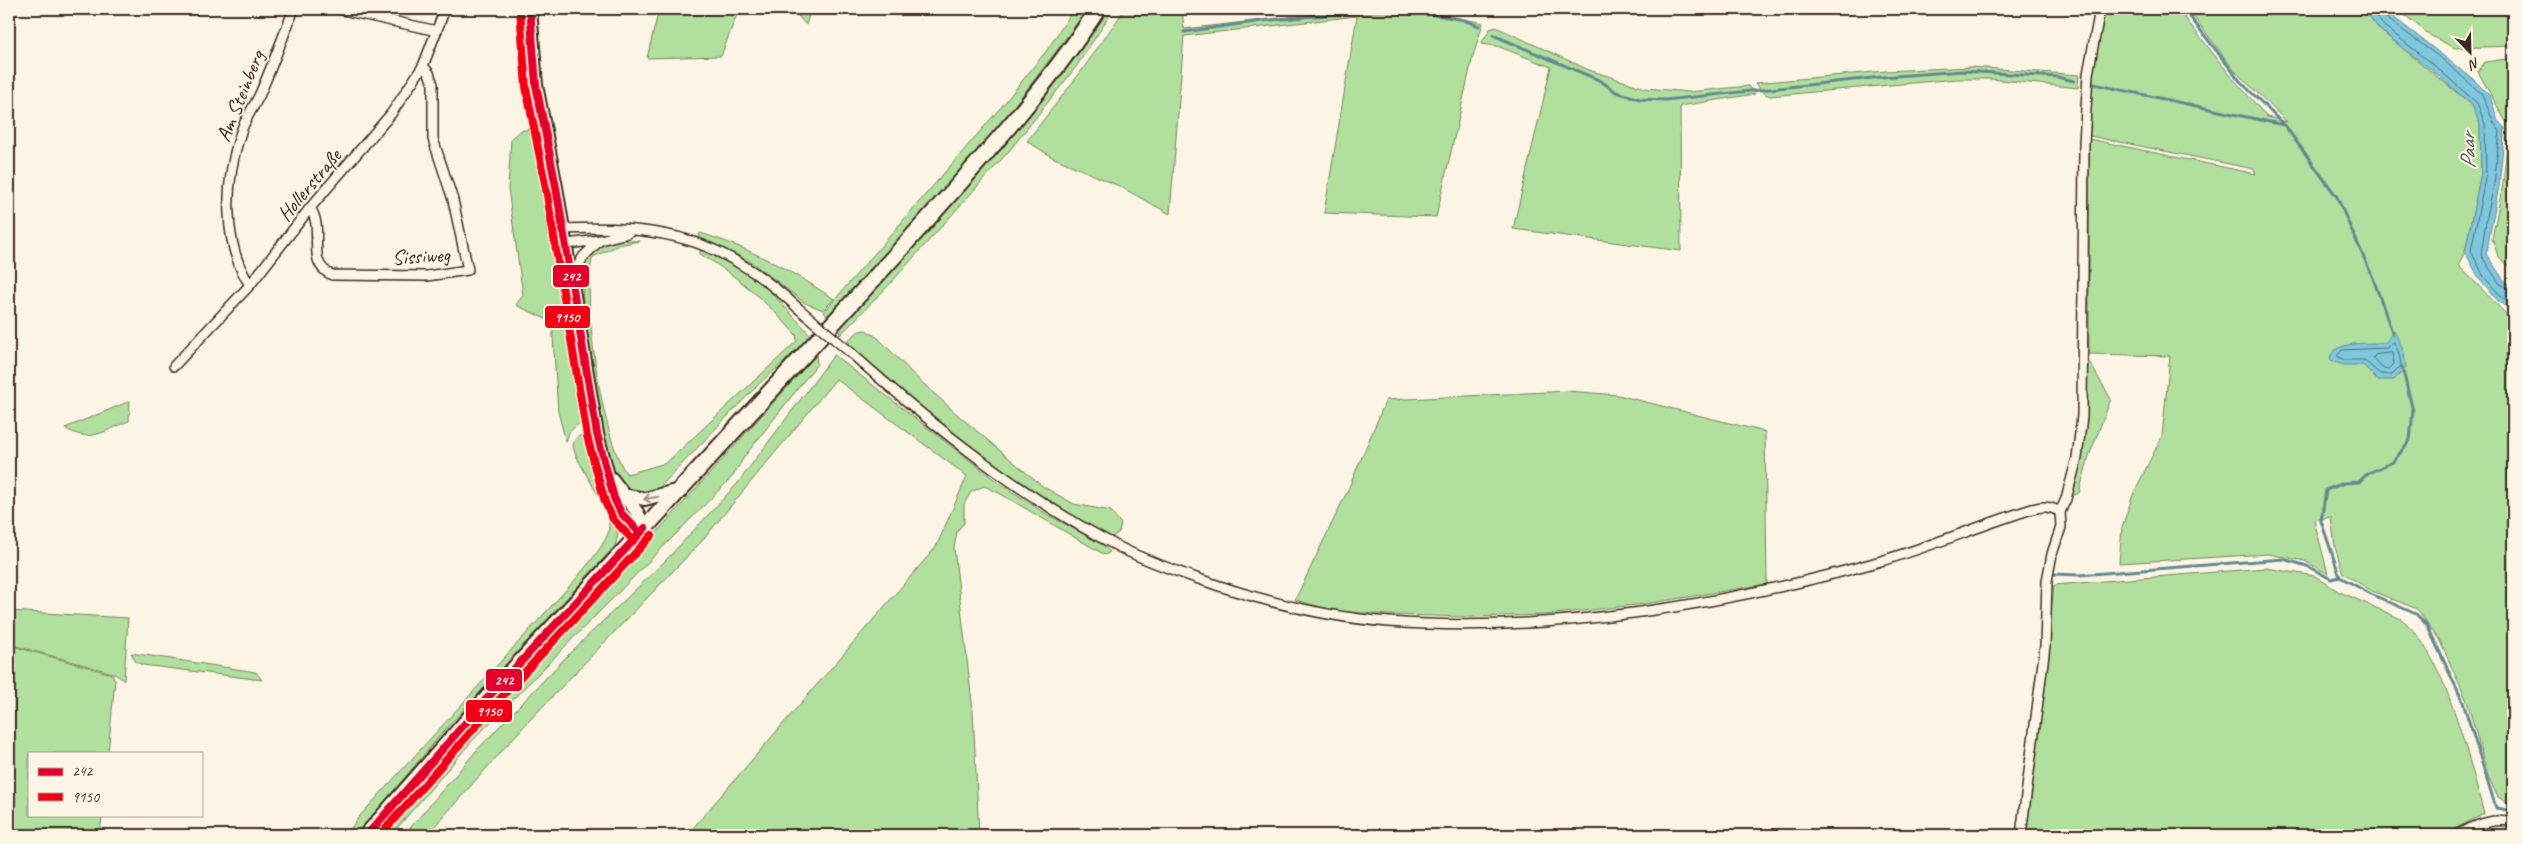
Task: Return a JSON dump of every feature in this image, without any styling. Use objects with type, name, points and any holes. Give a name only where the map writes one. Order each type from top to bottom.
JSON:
[{"type":"main road","points":[[530,9],[536,84],[556,187],[604,464],[614,498],[621,513],[642,530]]},
{"type":"main road","points":[[367,835],[491,694],[799,362],[989,150],[1029,102],[1098,9]]},
{"type":"main road","points":[[604,464],[622,495],[637,512],[642,530]]},
{"type":"main road","points":[[622,495],[645,500],[679,490]]},
{"type":"street","name":"Am Steinberg","points":[[250,285],[234,255],[230,237],[229,212],[235,152],[240,132],[259,95],[294,9]]},
{"type":"street","points":[[338,9],[437,31]]},
{"type":"street","name":"Hollerstraße","points":[[174,366],[250,285],[310,208],[392,114],[423,66],[445,9]]},
{"type":"street","points":[[2021,835],[2045,646],[2047,581],[2052,554],[2061,527],[2060,512],[2066,500],[2077,458],[2082,416],[2085,134],[2088,74],[2100,9]]},
{"type":"street","name":"Sissiweg","points":[[310,208],[318,223],[317,258],[319,265],[323,271],[332,275],[427,276],[468,270],[455,209],[434,139],[434,84],[423,66]]},
{"type":"street","points":[[563,229],[597,228],[678,236],[724,254],[747,266],[772,283],[918,414],[1001,476],[1059,514],[1149,561],[1234,591],[1337,615],[1389,622],[1474,623],[1548,621],[1646,610],[1734,596],[1864,565],[2044,506],[2060,512]]},
{"type":"street","points":[[566,244],[600,240],[640,231]]},
{"type":"street","points":[[571,279],[583,257],[600,240]]},
{"type":"street","points":[[2456,835],[2479,824],[2496,820],[2513,822]]},
{"type":"green space","points":[[659,9],[739,9],[721,56],[647,58]]},
{"type":"green space","points":[[792,9],[811,9],[806,25]]},
{"type":"green space","points":[[1074,9],[1087,9],[996,129],[931,206],[828,317],[824,312],[1002,106],[1047,50]]},
{"type":"green space","points":[[1106,9],[1114,9],[1076,67],[1009,151],[889,285],[840,335],[839,327],[966,189]]},
{"type":"green space","points":[[1125,9],[1182,9],[1184,29],[1358,9],[1416,9],[1483,23],[1473,56],[1436,217],[1324,213],[1357,16],[1184,36],[1170,214],[1119,186],[1052,157],[1027,141],[1080,73]]},
{"type":"green space","points":[[2104,9],[2178,9],[2230,75],[2267,117],[2287,122],[2234,70],[2188,9],[2363,9],[2380,30],[2472,105],[2480,124],[2481,173],[2465,252],[2458,265],[2513,321],[2513,804],[2505,802],[2497,796],[2488,776],[2467,701],[2439,639],[2417,609],[2372,591],[2343,573],[2335,547],[2331,517],[2314,520],[2328,574],[2305,561],[2268,554],[2119,563],[2122,527],[2133,495],[2162,436],[2170,356],[2089,354],[2089,139],[2256,174],[2254,169],[2090,136],[2090,76]]},
{"type":"green space","points":[[2397,9],[2513,9],[2513,46],[2455,48],[2431,36]]},
{"type":"green space","points":[[1496,27],[1589,70],[1645,88],[1689,92],[1748,86],[1755,94],[1680,106],[1681,251],[1513,229],[1551,67],[1497,46],[1481,44],[1490,29]]},
{"type":"green space","points":[[2513,58],[2513,270],[2498,256],[2492,239],[2503,184],[2509,127],[2478,72],[2485,62]]},
{"type":"green space","points":[[1971,67],[2079,75],[2078,88],[1991,79],[1956,79],[1770,96],[1765,94],[1755,83],[1885,71]]},
{"type":"green space","points":[[534,128],[581,409],[581,422],[569,432],[566,442],[558,412],[552,322],[516,305],[523,295],[508,189],[511,138],[520,131]]},
{"type":"green space","points":[[700,233],[735,245],[769,261],[834,299],[823,310],[805,303],[751,262],[699,237]]},
{"type":"green space","points":[[618,240],[639,241],[619,245],[593,257],[589,302],[596,368],[602,402],[618,458],[627,474],[666,463],[797,341],[796,335],[763,301],[727,271],[700,254],[700,249],[744,271],[767,288],[810,334],[791,355],[744,399],[660,487],[652,494],[634,496],[616,480],[608,462],[585,326],[583,298],[583,275],[586,260],[596,250]]},
{"type":"green space","points":[[866,330],[878,338],[915,376],[959,416],[1042,486],[1074,504],[1111,511],[1121,524],[1119,532],[1113,537],[1105,535],[1060,509],[1004,472],[921,411],[850,345],[848,340],[859,331]]},
{"type":"green space","points":[[816,355],[817,364],[744,457],[733,476],[472,741],[391,835],[374,835],[648,542]]},
{"type":"green space","points":[[834,355],[999,483],[1045,513],[1103,545],[1110,552],[1105,555],[984,486],[971,492],[964,504],[964,523],[957,531],[954,548],[973,711],[979,835],[687,835],[936,547],[967,476],[836,379],[701,542],[525,725],[427,835],[404,835],[477,750],[567,656],[667,559],[737,484]]},
{"type":"green space","points":[[2088,360],[2111,399],[2089,456],[2079,493],[2072,496],[2084,428]]},
{"type":"green space","points":[[1568,391],[1618,395],[1765,432],[1767,584],[1645,604],[1545,615],[1472,617],[1390,615],[1336,611],[1295,600],[1347,492],[1386,400]]},
{"type":"green space","points":[[130,401],[129,421],[104,432],[82,435],[65,428]]},
{"type":"green space","points":[[584,434],[618,535],[615,546],[443,732],[357,835],[346,835],[358,818],[576,579],[605,541],[609,528],[604,507],[574,450],[574,440]]},
{"type":"green space","points":[[2266,568],[2315,576],[2338,591],[2401,619],[2416,634],[2430,655],[2453,709],[2484,814],[2442,835],[2026,835],[2054,585]]},
{"type":"green space","points":[[9,611],[128,618],[124,680],[113,673],[9,644]]},
{"type":"green space","points":[[9,645],[112,674],[115,680],[108,752],[28,752],[28,816],[102,816],[100,835],[9,835]]},
{"type":"green space","points":[[131,653],[256,672],[262,680],[143,665],[136,662]]},
{"type":"water","points":[[2363,9],[2383,9],[2473,79],[2490,96],[2498,121],[2505,128],[2499,186],[2486,254],[2503,279],[2513,287],[2513,312],[2498,301],[2480,280],[2465,252],[2481,173],[2480,124],[2472,105],[2433,71],[2380,30]]},
{"type":"water","points":[[2394,330],[2404,352],[2406,368],[2394,380],[2378,380],[2363,365],[2343,365],[2331,360],[2330,357],[2334,351],[2340,347],[2386,342]]},
{"type":"waterway","points":[[1184,32],[1262,21],[1393,9]]},
{"type":"waterway","points":[[1401,9],[1464,20],[1479,26]]},
{"type":"waterway","points":[[2184,9],[2240,81],[2285,126],[2337,197],[2373,278],[2393,335]]},
{"type":"waterway","points":[[1493,35],[1601,81],[1616,92],[1640,99],[1665,100],[1882,77],[1963,71],[2057,77],[2074,81]]},
{"type":"waterway","points":[[2094,84],[2284,125]]},
{"type":"waterway","points":[[2402,367],[2413,411],[2410,440],[2393,462],[2368,473],[2359,482],[2344,483],[2326,490],[2321,521],[2340,577],[2371,594],[2416,614],[2427,625],[2463,702],[2496,808],[2513,811]]},
{"type":"waterway","points":[[2053,574],[2079,575],[2283,559],[2307,566],[2331,579],[2340,577]]},
{"type":"transit line","name":"242","points":[[530,9],[536,85],[556,187],[597,434],[614,498],[621,513],[640,533]]},
{"type":"transit line","name":"9150","points":[[520,10],[526,87],[546,189],[587,436],[605,502],[613,519],[633,540]]},
{"type":"transit line","name":"242","points":[[367,835],[491,694],[645,528]]},
{"type":"transit line","name":"9150","points":[[380,835],[498,701],[652,535]]},
{"type":"water label","name":"Paar","points":[[2467,151]]}]
